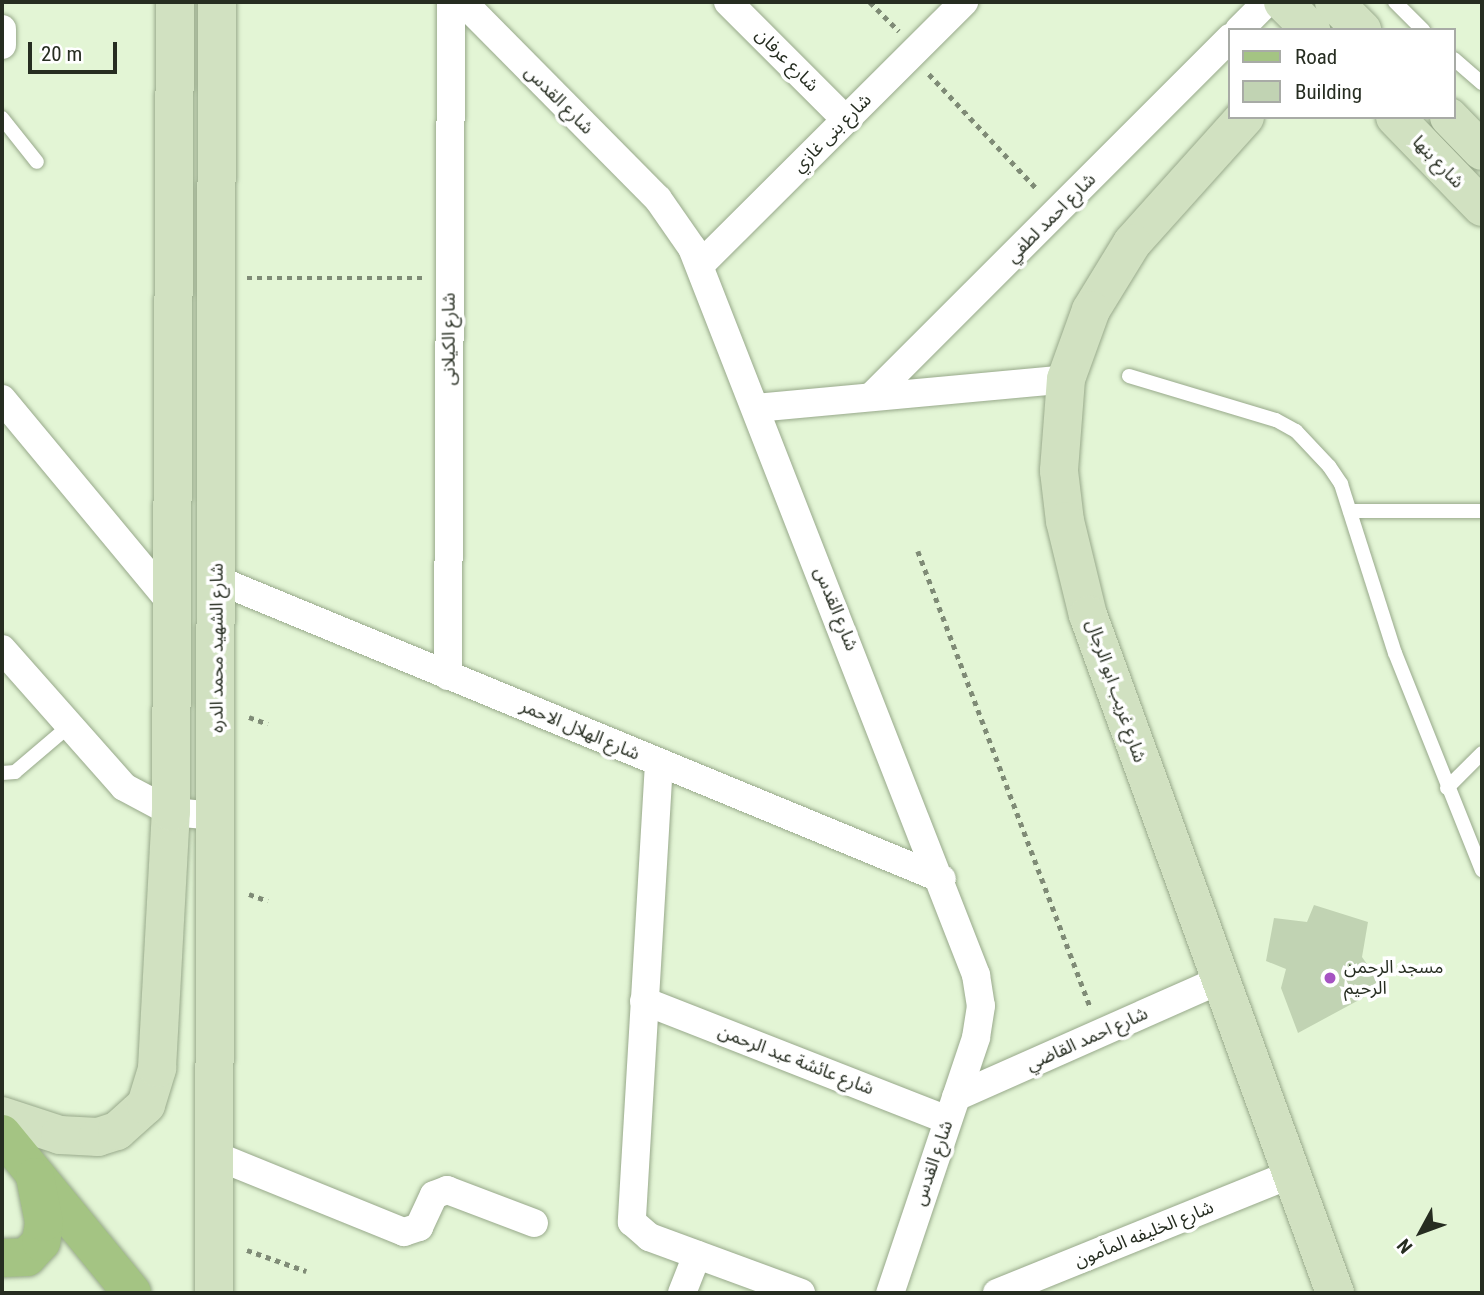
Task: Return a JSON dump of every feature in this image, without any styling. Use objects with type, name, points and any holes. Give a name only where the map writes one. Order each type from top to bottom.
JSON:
[{"type":"main road","points":[[2,1116],[60,1135],[89,1138],[117,1131],[146,1105],[157,1068],[172,811],[174,2]]},
{"type":"main road","name":"شارع الشهيد محمد الدره","points":[[214,1293],[218,580],[217,2]]},
{"type":"main road","points":[[1283,2],[1309,28]]},
{"type":"main road","name":"شارع غريب ابو الرجال","points":[[1243,119],[1132,243],[1109,275],[1091,310],[1066,379],[1059,471],[1076,568],[1219,981],[1335,1293]]},
{"type":"main road","name":"شارع بنها","points":[[1397,119],[1482,207]]},
{"type":"main road","points":[[1451,119],[1482,151]]},
{"type":"main road","points":[[2,1134],[132,1293]]},
{"type":"main road","points":[[2,1258],[27,1256],[41,1242],[44,1222],[34,1173]]},
{"type":"street","name":"شارع الكيلانى","points":[[448,676],[451,2]]},
{"type":"street","name":"شارع القدس","points":[[463,2],[658,199],[700,265],[942,879],[976,975],[981,1006],[975,1038],[890,1293]]},
{"type":"street","name":"شارع عرفان","points":[[728,2],[845,119]]},
{"type":"street","name":"شارع بنى غازي","points":[[700,265],[964,2]]},
{"type":"street","points":[[1241,28],[1267,2]]},
{"type":"street","points":[[2,29],[2,45]]},
{"type":"street","name":"شارع احمد لطفي","points":[[871,397],[1228,40]]},
{"type":"street","points":[[757,408],[1066,379]]},
{"type":"street","points":[[2,399],[174,606]]},
{"type":"street","name":"شارع الهلال الاحمر","points":[[218,580],[942,879]]},
{"type":"street","points":[[2,649],[124,788],[172,811],[217,816]]},
{"type":"street","points":[[659,763],[632,1222],[642,1234],[801,1293]]},
{"type":"street","name":"شارع احمد القاضي","points":[[952,1109],[1101,1033],[1219,981]]},
{"type":"street","name":"شارع عائشة عبد الرحمن","points":[[644,1000],[952,1109]]},
{"type":"street","points":[[215,1155],[404,1232],[419,1227],[434,1195],[447,1190],[534,1223]]},
{"type":"street","name":"شارع الخليفه المأمون","points":[[997,1293],[1291,1174]]},
{"type":"street","points":[[682,1293],[697,1255]]},
{"type":"lane","points":[[1395,2],[1421,28]]},
{"type":"lane","points":[[1456,61],[1482,83]]},
{"type":"lane","points":[[2,118],[37,162]]},
{"type":"lane","points":[[1129,376],[1276,420],[1296,432],[1329,466],[1350,511],[1395,653],[1482,870]]},
{"type":"lane","points":[[1350,511],[1482,511]]},
{"type":"lane","points":[[2,773],[15,772],[69,726]]},
{"type":"lane","points":[[1447,788],[1482,753]]},
{"type":"path","points":[[870,2],[1058,211]]},
{"type":"path","points":[[218,278],[449,279]]},
{"type":"path","points":[[918,551],[1101,1033]]},
{"type":"path","points":[[216,1240],[306,1271]]},
{"type":"building","name":"مسجد الرحمن الرحيم","points":[[1314,905],[1368,922],[1362,957],[1383,987],[1298,1033],[1281,988],[1286,969],[1266,961],[1274,918],[1307,922]]},
{"type":"place","name":"مسجد الرحمن الرحيم","points":[[1330,978]]}]
